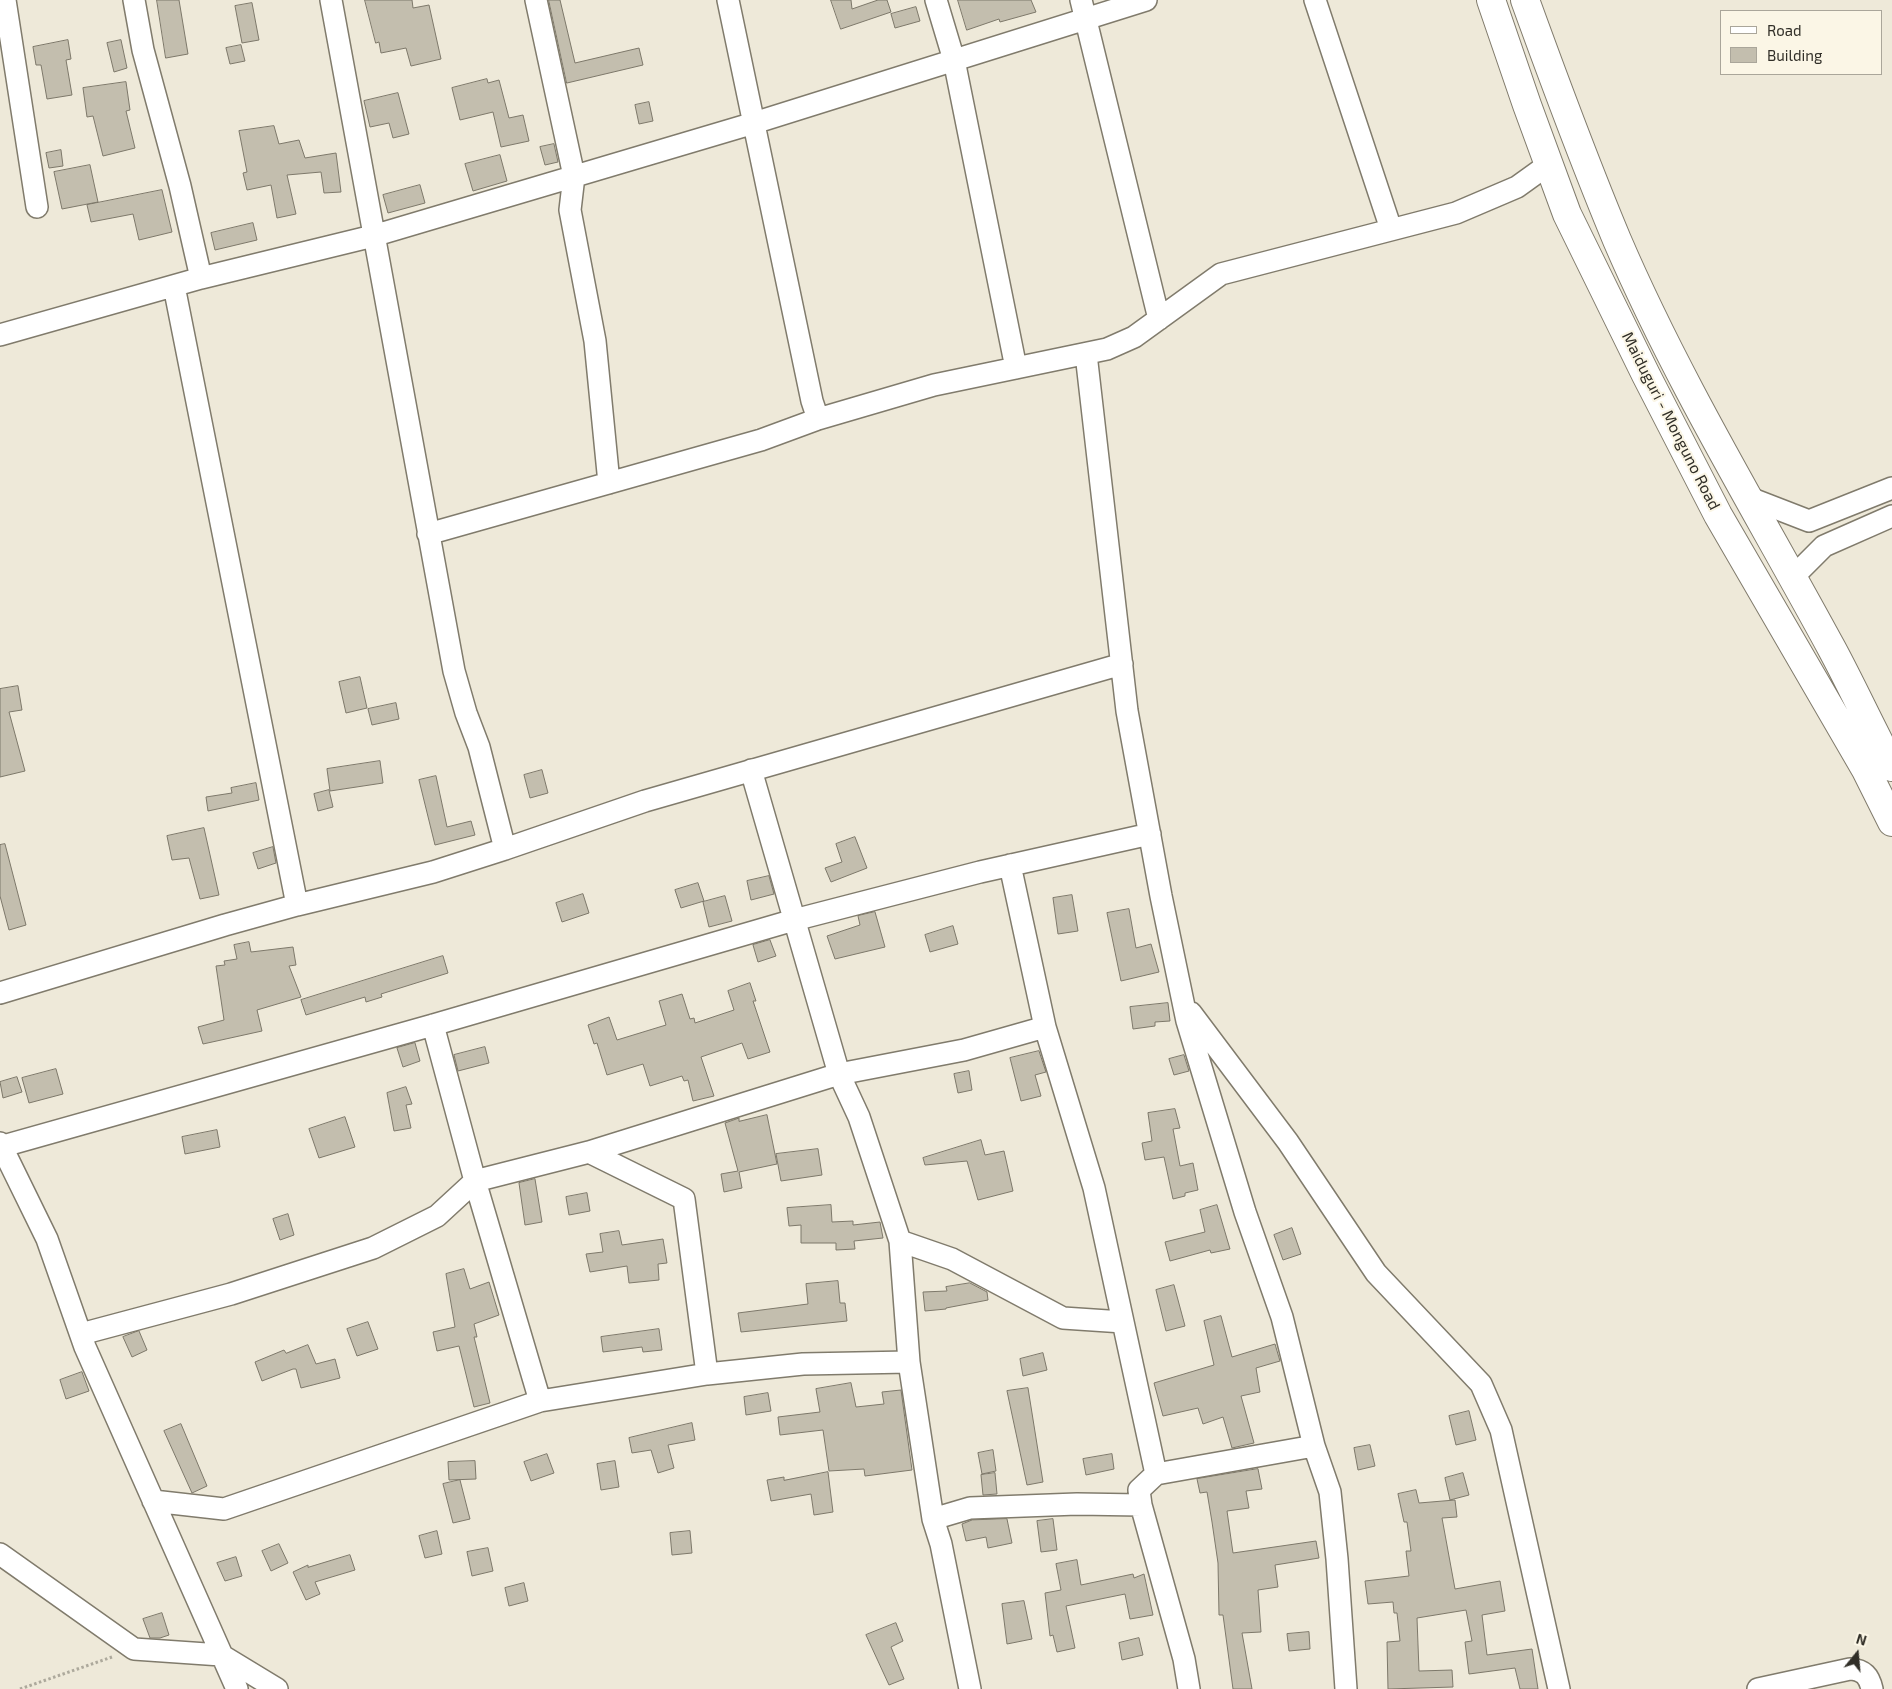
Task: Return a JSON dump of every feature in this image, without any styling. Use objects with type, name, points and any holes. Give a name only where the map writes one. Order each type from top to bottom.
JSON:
[{"type":"main road","name":"Maiduguri - Monguno Road","points":[[1491,0],[1567,214],[1646,376],[1714,506],[1866,770],[1892,822]]},
{"type":"main road","name":"Maiduguri - Monguno Road","points":[[1525,0],[1554,80],[1618,241],[1708,424],[1833,651],[1892,767]]},
{"type":"street","points":[[5,0],[37,207]]},
{"type":"street","points":[[134,0],[143,50],[180,186],[201,278]]},
{"type":"street","points":[[331,0],[454,671],[466,713],[479,747],[505,849]]},
{"type":"street","points":[[536,0],[574,176],[570,210],[595,341],[609,484]]},
{"type":"street","points":[[728,0],[812,400],[818,419]]},
{"type":"street","points":[[936,0],[954,60],[1016,368]]},
{"type":"street","points":[[0,335],[201,278],[373,236],[754,123],[954,60],[1084,9],[1146,0]]},
{"type":"street","points":[[1315,0],[1392,229]]},
{"type":"street","points":[[1084,9],[1159,319]]},
{"type":"street","points":[[428,534],[761,440],[818,419],[934,385],[1107,349],[1134,337],[1221,274],[1456,213],[1517,187],[1549,164]]},
{"type":"street","points":[[174,286],[297,904]]},
{"type":"street","points":[[1086,354],[1127,711],[1150,834],[1187,1022],[1245,1212],[1282,1318],[1314,1446],[1330,1492],[1346,1689]]},
{"type":"street","points":[[1747,497],[1809,521],[1892,488]]},
{"type":"street","points":[[1792,578],[1824,546],[1892,516]]},
{"type":"street","points":[[0,993],[297,904],[433,872],[645,801],[1122,664]]},
{"type":"street","points":[[751,770],[839,1074],[859,1117],[900,1241],[909,1362],[933,1519],[941,1544],[970,1689]]},
{"type":"street","points":[[237,1689],[80,1334],[47,1239],[0,1145],[433,1025],[794,920],[1010,865],[1150,834]]},
{"type":"street","points":[[1010,865],[1045,1027],[1094,1188],[1156,1474]]},
{"type":"street","points":[[1183,1000],[1200,1026],[1288,1142],[1376,1273],[1481,1384],[1501,1430],[1559,1689]]},
{"type":"street","points":[[433,1025],[475,1181],[540,1401]]},
{"type":"street","points":[[80,1334],[231,1294],[373,1248],[437,1216],[475,1181],[589,1152],[839,1074],[964,1050],[1045,1027]]},
{"type":"street","points":[[589,1152],[684,1199],[707,1374]]},
{"type":"street","points":[[900,1241],[952,1259],[1063,1318],[1123,1322]]},
{"type":"street","points":[[153,1501],[224,1509],[540,1401],[707,1374],[803,1364],[909,1362]]},
{"type":"street","points":[[1189,1689],[1184,1659],[1141,1505],[1140,1490],[1156,1474],[1314,1446]]},
{"type":"street","points":[[933,1519],[970,1508],[1077,1504],[1141,1505]]},
{"type":"street","points":[[0,1554],[134,1649],[221,1655],[278,1689]]},
{"type":"street","points":[[1758,1689],[1850,1669],[1860,1670],[1870,1678],[1872,1689]]},
{"type":"path","points":[[20,1689],[134,1649]]},
{"type":"building","points":[[157,0],[179,0],[188,54],[166,58]]},
{"type":"building","points":[[365,0],[412,0],[413,8],[429,5],[441,59],[411,66],[406,48],[381,53],[379,42],[376,43]]},
{"type":"building","points":[[549,0],[560,0],[575,63],[639,48],[643,65],[567,83]]},
{"type":"building","points":[[831,0],[851,0],[852,9],[878,0],[887,0],[891,12],[841,29]]},
{"type":"building","points":[[958,0],[1031,0],[1036,12],[1000,22],[999,19],[967,30]]},
{"type":"building","points":[[252,3],[259,40],[242,43],[235,6]]},
{"type":"building","points":[[916,7],[920,21],[895,28],[891,14]]},
{"type":"building","points":[[68,40],[71,59],[66,60],[72,95],[47,99],[41,65],[36,65],[33,47]]},
{"type":"building","points":[[121,40],[127,68],[114,72],[107,43]]},
{"type":"building","points":[[241,45],[245,61],[230,64],[226,48]]},
{"type":"building","points":[[487,79],[488,83],[499,80],[509,118],[523,115],[529,141],[501,147],[493,112],[460,120],[452,88]]},
{"type":"building","points":[[126,82],[130,110],[126,111],[135,148],[103,156],[93,116],[87,117],[83,88]]},
{"type":"building","points":[[398,93],[409,134],[393,138],[389,123],[370,127],[364,101]]},
{"type":"building","points":[[649,102],[653,121],[639,124],[635,105]]},
{"type":"building","points":[[274,126],[279,144],[299,140],[305,158],[336,153],[341,192],[324,193],[321,172],[287,175],[296,214],[277,218],[271,185],[247,190],[243,173],[247,172],[239,131]]},
{"type":"building","points":[[554,144],[558,162],[545,165],[540,147]]},
{"type":"building","points":[[61,150],[63,166],[49,168],[46,153]]},
{"type":"building","points":[[500,155],[507,181],[473,191],[465,164]]},
{"type":"building","points":[[90,165],[98,202],[62,209],[54,172]]},
{"type":"building","points":[[420,185],[425,203],[388,213],[383,195]]},
{"type":"building","points":[[162,190],[172,232],[139,240],[133,214],[91,222],[87,205]]},
{"type":"building","points":[[253,223],[257,240],[215,250],[211,233]]},
{"type":"building","points":[[360,677],[367,708],[346,713],[339,682]]},
{"type":"building","points":[[18,686],[22,710],[9,712],[25,771],[0,777],[0,689]]},
{"type":"building","points":[[396,703],[399,719],[372,725],[368,709]]},
{"type":"building","points":[[380,761],[383,783],[330,791],[327,769]]},
{"type":"building","points":[[542,770],[548,793],[530,798],[524,775]]},
{"type":"building","points":[[436,776],[447,827],[471,821],[475,835],[435,845],[419,780]]},
{"type":"building","points":[[256,783],[259,800],[208,811],[206,797],[232,793],[231,788]]},
{"type":"building","points":[[329,790],[333,807],[318,811],[314,794]]},
{"type":"building","points":[[204,828],[219,895],[200,899],[189,858],[172,860],[167,836]]},
{"type":"building","points":[[855,837],[867,868],[831,882],[825,868],[842,862],[836,844]]},
{"type":"building","points":[[5,844],[26,925],[9,930],[0,896],[0,845]]},
{"type":"building","points":[[273,847],[276,863],[258,869],[253,853]]},
{"type":"building","points":[[769,876],[774,894],[751,900],[747,881]]},
{"type":"building","points":[[698,883],[704,901],[681,908],[675,890]]},
{"type":"building","points":[[583,894],[589,913],[562,922],[556,903]]},
{"type":"building","points":[[1072,895],[1078,931],[1058,934],[1053,898]]},
{"type":"building","points":[[725,896],[732,921],[709,927],[703,902]]},
{"type":"building","points":[[1129,909],[1136,948],[1151,944],[1159,972],[1121,981],[1107,913]]},
{"type":"building","points":[[875,912],[885,947],[835,959],[827,936],[860,925],[858,916]]},
{"type":"building","points":[[953,926],[958,944],[930,952],[925,935]]},
{"type":"building","points":[[770,940],[776,956],[758,962],[753,945]]},
{"type":"building","points":[[249,942],[251,952],[293,947],[296,965],[289,966],[301,997],[257,1010],[262,1031],[203,1044],[198,1027],[224,1020],[216,966],[225,965],[224,961],[237,959],[234,945]]},
{"type":"building","points":[[443,956],[448,973],[381,994],[382,997],[366,1002],[365,997],[306,1015],[301,1000]]},
{"type":"building","points":[[750,983],[756,1001],[753,1001],[770,1052],[748,1059],[742,1043],[701,1057],[714,1096],[693,1101],[688,1080],[684,1081],[682,1076],[650,1086],[643,1064],[607,1075],[597,1043],[594,1044],[588,1025],[609,1017],[617,1040],[666,1025],[659,1001],[682,994],[690,1019],[694,1018],[695,1023],[734,1010],[728,991]]},
{"type":"building","points":[[1168,1003],[1170,1021],[1155,1022],[1155,1026],[1133,1029],[1130,1007]]},
{"type":"building","points":[[415,1043],[420,1061],[403,1067],[397,1048]]},
{"type":"building","points":[[485,1047],[489,1063],[458,1071],[454,1055]]},
{"type":"building","points":[[1039,1051],[1046,1072],[1035,1075],[1041,1096],[1021,1101],[1010,1058]]},
{"type":"building","points":[[1184,1055],[1189,1071],[1174,1075],[1169,1059]]},
{"type":"building","points":[[56,1069],[63,1094],[29,1103],[22,1078]]},
{"type":"building","points":[[969,1071],[972,1090],[958,1093],[954,1074]]},
{"type":"building","points":[[17,1077],[22,1092],[3,1098],[0,1082]]},
{"type":"building","points":[[406,1087],[412,1104],[406,1105],[411,1128],[394,1131],[387,1093]]},
{"type":"building","points":[[1175,1109],[1180,1128],[1173,1129],[1180,1166],[1193,1163],[1198,1190],[1185,1193],[1185,1196],[1173,1199],[1164,1157],[1145,1160],[1142,1143],[1152,1141],[1148,1113]]},
{"type":"building","points":[[767,1115],[777,1164],[739,1172],[742,1188],[724,1192],[721,1174],[738,1171],[725,1123],[739,1118],[739,1121]]},
{"type":"building","points":[[345,1117],[355,1147],[319,1158],[309,1129]]},
{"type":"building","points":[[217,1130],[220,1147],[185,1154],[182,1137]]},
{"type":"building","points":[[981,1140],[985,1155],[1004,1151],[1013,1191],[978,1200],[967,1161],[925,1165],[923,1158]]},
{"type":"building","points":[[818,1149],[822,1175],[781,1181],[776,1154]]},
{"type":"building","points":[[535,1179],[542,1222],[525,1225],[519,1183]]},
{"type":"building","points":[[587,1193],[590,1211],[569,1215],[566,1197]]},
{"type":"building","points":[[831,1205],[832,1222],[853,1221],[853,1225],[880,1222],[883,1238],[854,1241],[855,1249],[836,1250],[836,1243],[801,1243],[801,1225],[789,1226],[787,1208]]},
{"type":"building","points":[[1217,1205],[1230,1249],[1211,1253],[1210,1250],[1170,1261],[1165,1242],[1205,1232],[1200,1210]]},
{"type":"building","points":[[288,1214],[294,1235],[280,1240],[273,1219]]},
{"type":"building","points":[[1292,1228],[1301,1254],[1283,1260],[1274,1235]]},
{"type":"building","points":[[619,1231],[622,1245],[663,1239],[667,1263],[658,1264],[659,1280],[629,1283],[627,1266],[590,1272],[586,1254],[603,1252],[600,1234]]},
{"type":"building","points":[[464,1269],[470,1289],[489,1282],[499,1315],[474,1324],[477,1337],[474,1337],[490,1403],[474,1407],[459,1346],[437,1351],[433,1332],[455,1327],[446,1274]]},
{"type":"building","points":[[838,1281],[840,1303],[845,1303],[847,1321],[741,1332],[738,1313],[808,1304],[806,1284]]},
{"type":"building","points":[[970,1283],[987,1292],[988,1300],[946,1309],[925,1311],[923,1292],[947,1291],[946,1287]]},
{"type":"building","points":[[1174,1285],[1185,1326],[1166,1331],[1156,1290]]},
{"type":"building","points":[[1221,1316],[1232,1357],[1275,1344],[1280,1361],[1256,1368],[1260,1392],[1241,1396],[1254,1443],[1232,1448],[1223,1417],[1203,1424],[1198,1408],[1163,1416],[1154,1383],[1214,1365],[1204,1321]]},
{"type":"building","points":[[368,1322],[378,1349],[357,1356],[347,1329]]},
{"type":"building","points":[[659,1329],[662,1350],[643,1352],[642,1347],[603,1352],[601,1337]]},
{"type":"building","points":[[139,1331],[147,1350],[132,1357],[123,1337]]},
{"type":"building","points":[[308,1345],[316,1364],[335,1359],[340,1378],[301,1388],[296,1369],[293,1369],[262,1381],[255,1362],[284,1350],[286,1353]]},
{"type":"building","points":[[1043,1353],[1047,1370],[1023,1376],[1020,1359]]},
{"type":"building","points":[[82,1372],[89,1391],[66,1399],[60,1380]]},
{"type":"building","points":[[851,1383],[856,1407],[884,1404],[882,1392],[901,1390],[912,1470],[865,1476],[864,1469],[829,1471],[823,1430],[780,1435],[778,1417],[820,1412],[816,1389]]},
{"type":"building","points":[[1028,1388],[1043,1482],[1027,1485],[1007,1391]]},
{"type":"building","points":[[768,1393],[771,1411],[746,1415],[744,1397]]},
{"type":"building","points":[[1469,1411],[1476,1440],[1456,1445],[1449,1416]]},
{"type":"building","points":[[692,1423],[695,1440],[668,1445],[674,1468],[658,1473],[651,1450],[632,1453],[629,1438]]},
{"type":"building","points":[[181,1424],[207,1486],[192,1493],[164,1431]]},
{"type":"building","points":[[1370,1445],[1375,1466],[1358,1470],[1354,1448]]},
{"type":"building","points":[[993,1450],[996,1471],[982,1474],[978,1453]]},
{"type":"building","points":[[547,1454],[554,1473],[531,1481],[524,1462]]},
{"type":"building","points":[[1112,1454],[1114,1469],[1086,1475],[1083,1459]]},
{"type":"building","points":[[475,1461],[476,1479],[449,1480],[448,1462]]},
{"type":"building","points":[[615,1461],[619,1487],[601,1490],[597,1464]]},
{"type":"building","points":[[1258,1469],[1262,1489],[1246,1491],[1249,1508],[1227,1511],[1233,1553],[1316,1541],[1319,1558],[1275,1565],[1278,1587],[1258,1590],[1261,1632],[1242,1633],[1252,1689],[1233,1689],[1223,1615],[1219,1615],[1218,1563],[1207,1492],[1200,1493],[1197,1479]]},
{"type":"building","points":[[828,1472],[833,1512],[814,1515],[811,1494],[771,1501],[767,1480],[784,1477],[784,1480]]},
{"type":"building","points":[[995,1473],[997,1494],[983,1495],[981,1475]]},
{"type":"building","points":[[1463,1473],[1469,1495],[1450,1500],[1445,1478]]},
{"type":"building","points":[[460,1480],[470,1519],[453,1523],[443,1484]]},
{"type":"building","points":[[1416,1490],[1419,1503],[1455,1500],[1457,1517],[1442,1518],[1455,1589],[1500,1581],[1505,1611],[1482,1615],[1487,1655],[1532,1649],[1538,1689],[1520,1689],[1515,1668],[1469,1674],[1465,1642],[1472,1641],[1466,1610],[1417,1618],[1419,1671],[1452,1670],[1453,1687],[1388,1689],[1387,1642],[1400,1641],[1397,1613],[1394,1613],[1393,1602],[1368,1604],[1365,1581],[1409,1576],[1406,1551],[1411,1551],[1407,1522],[1404,1522],[1398,1494]]},
{"type":"building","points":[[1007,1519],[1012,1543],[988,1548],[986,1537],[966,1541],[962,1524],[972,1520]]},
{"type":"building","points":[[1053,1519],[1057,1550],[1041,1552],[1037,1521]]},
{"type":"building","points":[[437,1531],[442,1554],[425,1558],[419,1536]]},
{"type":"building","points":[[690,1531],[692,1553],[672,1555],[670,1533]]},
{"type":"building","points":[[279,1544],[288,1563],[271,1571],[262,1551]]},
{"type":"building","points":[[488,1548],[493,1571],[472,1576],[467,1552]]},
{"type":"building","points":[[350,1555],[355,1570],[315,1582],[320,1594],[306,1600],[293,1572],[308,1565],[308,1567]]},
{"type":"building","points":[[236,1557],[242,1576],[225,1581],[217,1563]]},
{"type":"building","points":[[1077,1560],[1081,1585],[1133,1574],[1134,1578],[1144,1574],[1153,1615],[1130,1619],[1125,1594],[1066,1606],[1075,1648],[1057,1652],[1053,1635],[1050,1636],[1045,1593],[1061,1590],[1056,1564]]},
{"type":"building","points":[[524,1583],[528,1601],[509,1606],[505,1588]]},
{"type":"building","points":[[1024,1601],[1032,1639],[1007,1644],[1002,1604]]},
{"type":"building","points":[[162,1613],[169,1635],[160,1638],[150,1638],[143,1619]]},
{"type":"building","points":[[896,1623],[903,1641],[891,1647],[904,1679],[889,1685],[866,1635]]},
{"type":"building","points":[[1309,1632],[1310,1649],[1289,1651],[1287,1634]]},
{"type":"building","points":[[1139,1638],[1143,1655],[1122,1660],[1119,1643]]}]
